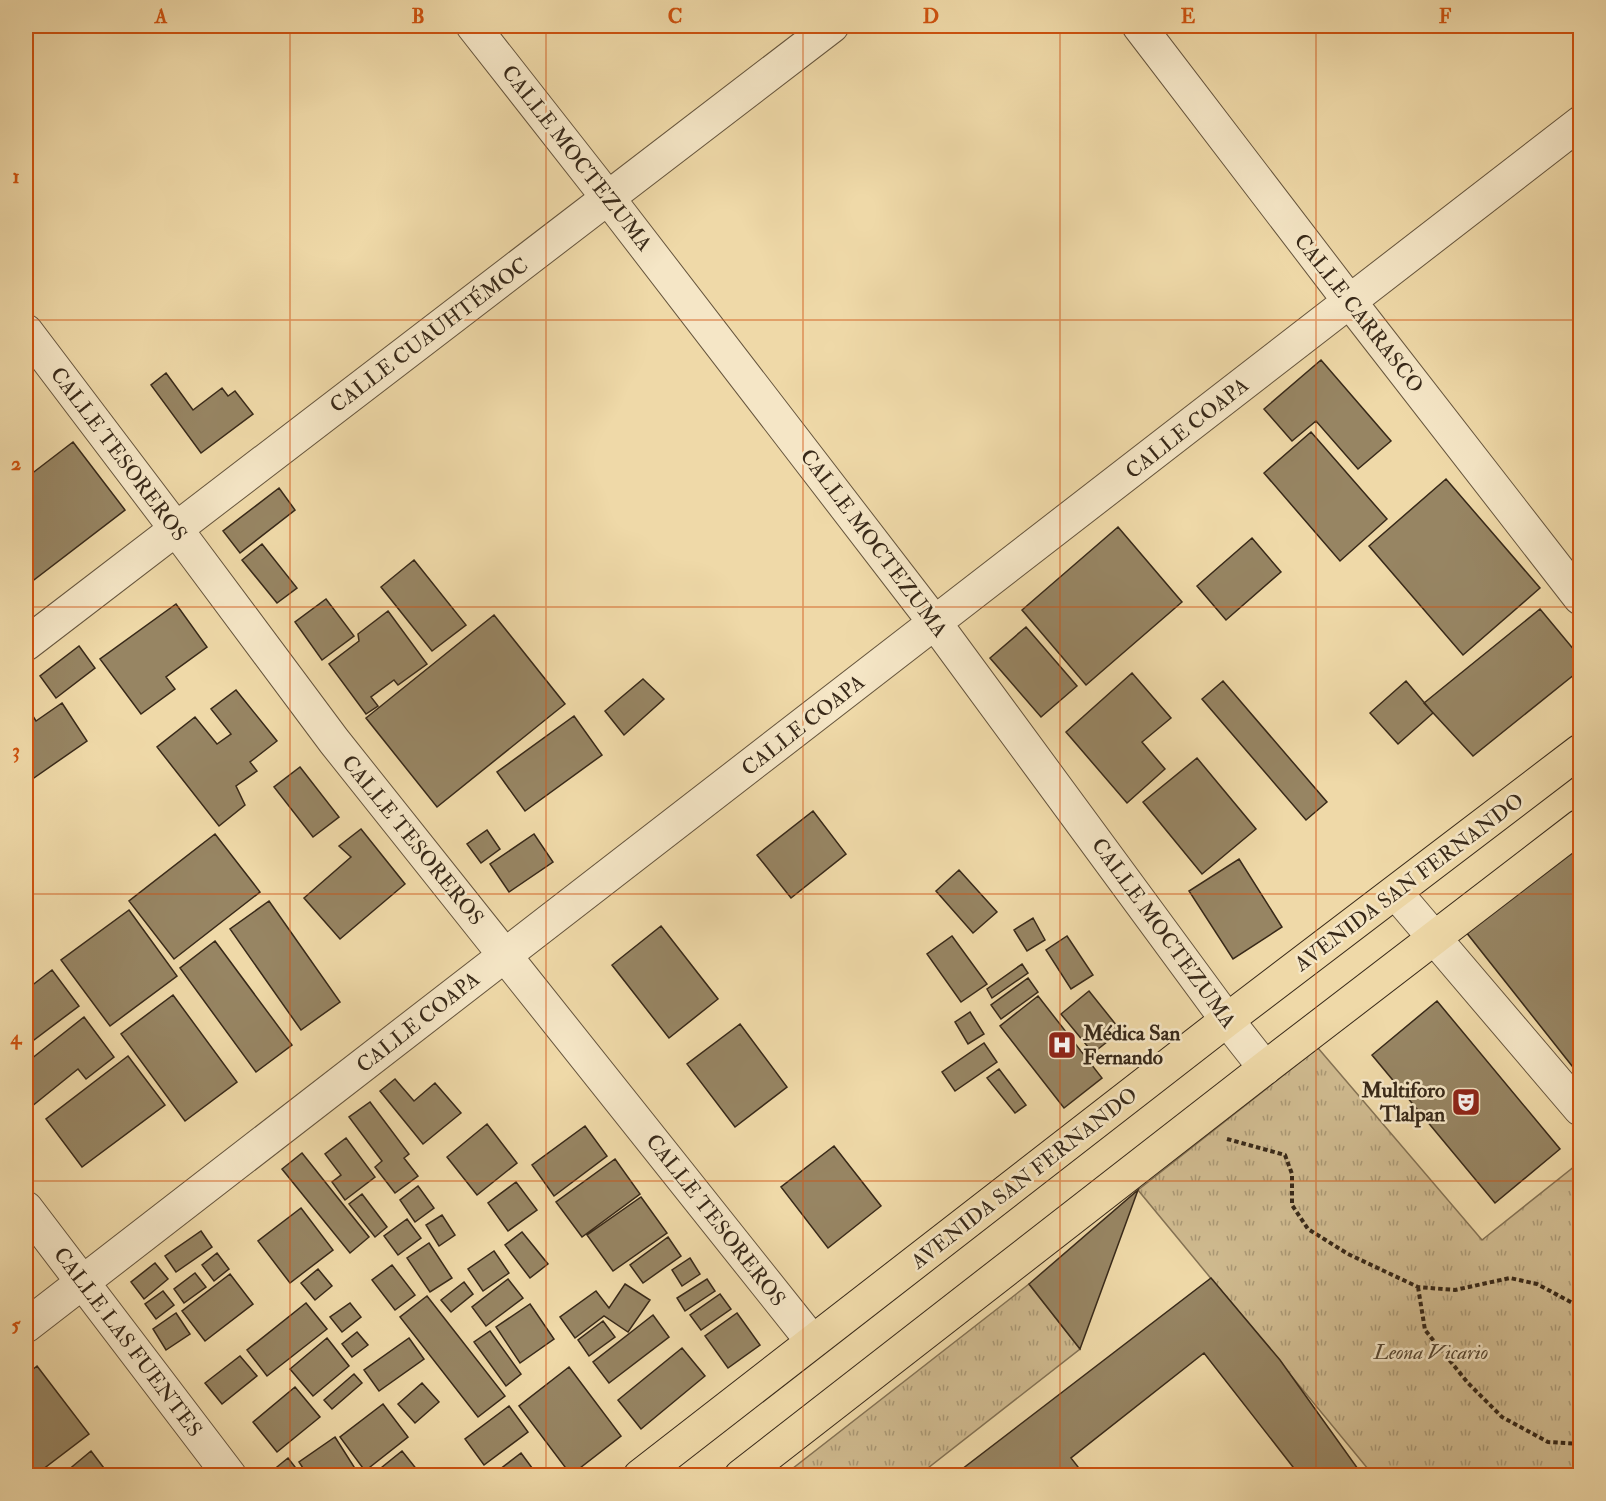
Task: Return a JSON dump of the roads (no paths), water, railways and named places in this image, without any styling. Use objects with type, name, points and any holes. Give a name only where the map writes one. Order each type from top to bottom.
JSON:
[{"type":"main road","name":"AVENIDA SAN FERNANDO","points":[[640,1476],[1227,1020],[1581,750]]},
{"type":"main road","points":[[741,1476],[1200,1118],[1581,826]]},
{"type":"street","name":"CALLE MOCTEZUMA","points":[[473,26],[935,623],[1227,1020],[1265,1068]]},
{"type":"street","name":"CALLE CUAUHTÉMOC","points":[[26,644],[832,26]]},
{"type":"street","name":"CALLE CARRASCO","points":[[1139,26],[1581,598]]},
{"type":"street","name":"CALLE COAPA","points":[[26,1326],[1581,123]]},
{"type":"street","name":"CALLE TESOREROS","points":[[26,331],[334,741],[812,1341]]},
{"type":"street","points":[[1396,892],[1581,1110]]},
{"type":"street","name":"CALLE LAS FUENTES","points":[[26,1208],[230,1476]]},
{"type":"place","name":"Médica San Fernando","points":[[1062,1045]]},
{"type":"place","name":"Multiforo Tlalpan","points":[[1466,1102]]},
{"type":"park label","name":"Leona Vicario","points":[[1431,1352]]}]
